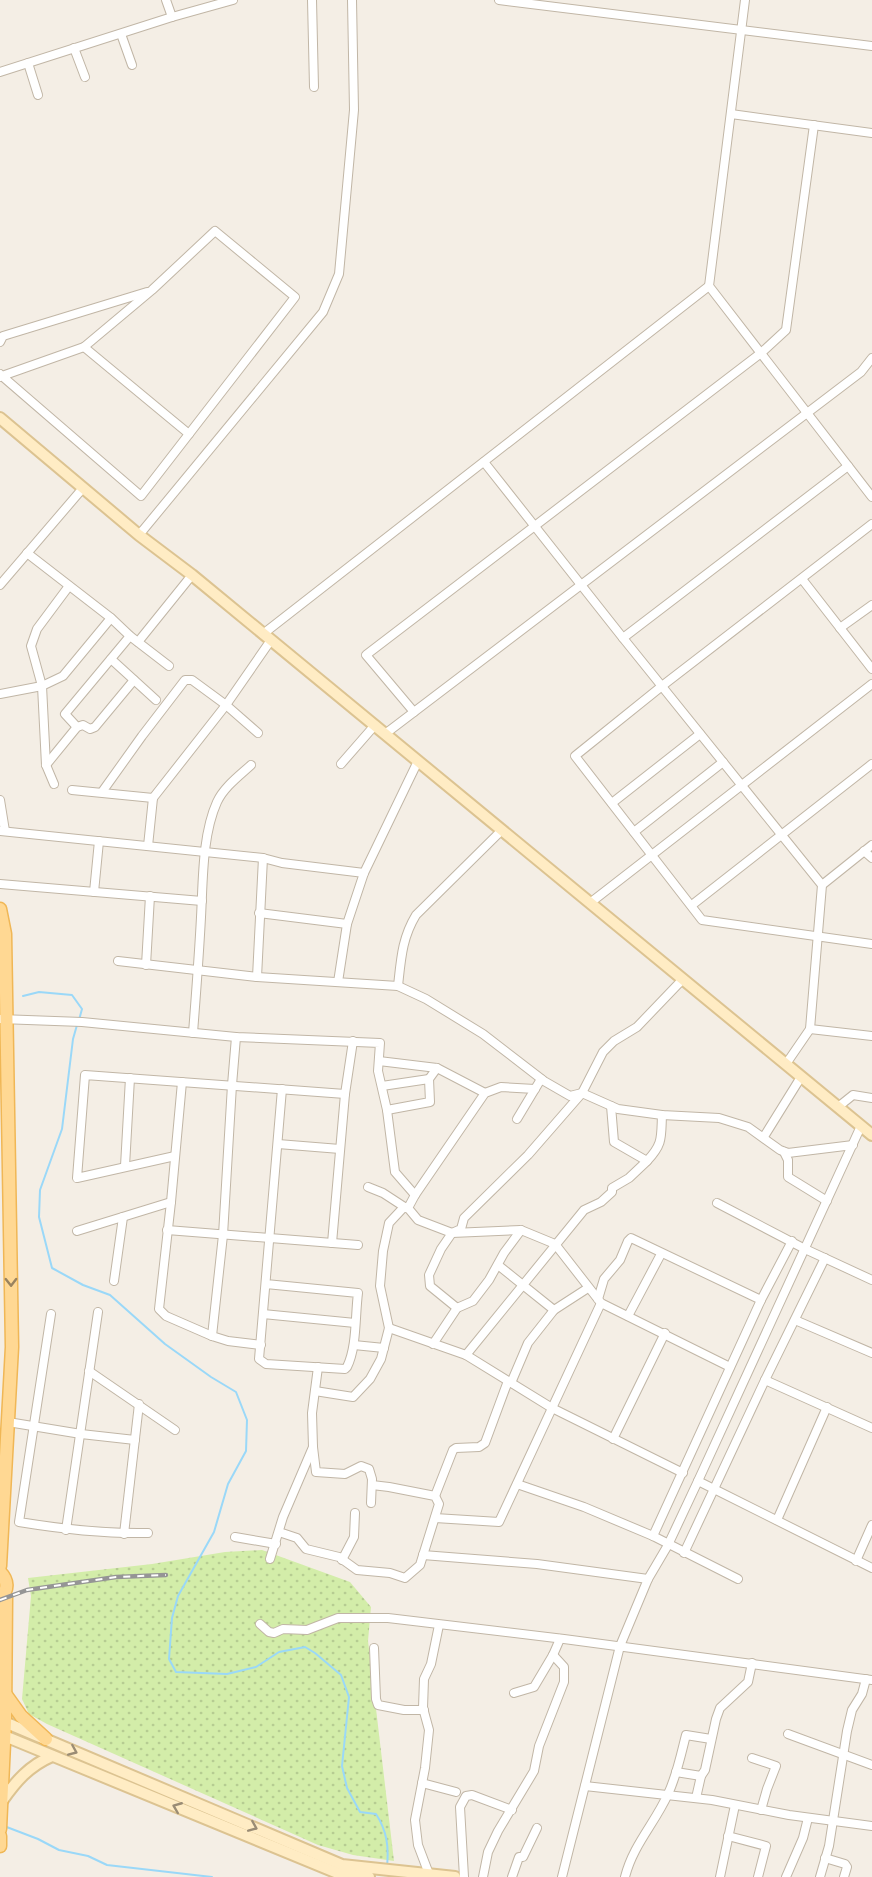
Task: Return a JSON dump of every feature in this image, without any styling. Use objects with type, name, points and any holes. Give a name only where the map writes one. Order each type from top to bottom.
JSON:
[{"type":"main road","points":[[0,909],[5,934],[3,1018],[8,1422],[3,1477],[0,1566]]},
{"type":"main road","points":[[0,1572],[7,1582],[2,1596],[6,1598],[0,1829]]},
{"type":"main road","points":[[5,1694],[21,1716],[46,1739]]},
{"type":"main road","points":[[0,1836],[0,1846]]},
{"type":"street","points":[[166,0],[172,17]]},
{"type":"street","points":[[0,72],[232,0]]},
{"type":"street","points":[[312,0],[314,87]]},
{"type":"street","points":[[139,535],[323,312],[339,274],[354,110],[352,0]]},
{"type":"street","points":[[499,0],[872,46]]},
{"type":"street","points":[[148,846],[153,798],[226,705],[267,637],[484,462],[709,286],[745,0]]},
{"type":"street","points":[[121,34],[132,65]]},
{"type":"street","points":[[74,48],[85,77]]},
{"type":"street","points":[[28,63],[38,94]]},
{"type":"street","points":[[731,114],[872,133]]},
{"type":"street","points":[[414,712],[366,655],[761,353],[786,330],[814,125]]},
{"type":"street","points":[[215,231],[295,297],[141,496],[1,376],[84,346],[153,290],[215,231]]},
{"type":"street","points":[[709,286],[872,497]]},
{"type":"street","points":[[0,342],[3,336],[153,290]]},
{"type":"street","points":[[84,346],[189,434]]},
{"type":"street","points":[[385,734],[808,413],[861,372],[872,358]]},
{"type":"street","points":[[0,418],[139,535],[192,575],[872,1135]]},
{"type":"street","points":[[484,462],[822,885],[810,1029],[786,1064]]},
{"type":"street","points":[[623,638],[848,466]]},
{"type":"street","points":[[0,585],[83,488]]},
{"type":"street","points":[[872,524],[575,756],[702,920],[872,944]]},
{"type":"street","points":[[27,553],[169,666]]},
{"type":"street","points":[[138,642],[192,575]]},
{"type":"street","points":[[802,579],[872,669]]},
{"type":"street","points":[[54,784],[46,765],[42,686],[31,646],[37,628],[69,586]]},
{"type":"street","points":[[840,628],[872,605]]},
{"type":"street","points":[[0,694],[42,686],[63,676],[111,618]]},
{"type":"street","points":[[78,727],[65,714],[130,636]]},
{"type":"street","points":[[111,659],[156,700]]},
{"type":"street","points":[[46,765],[78,727],[83,725],[90,729],[95,728],[134,680]]},
{"type":"street","points":[[102,792],[185,680],[192,680],[258,733]]},
{"type":"street","points":[[590,903],[872,684]]},
{"type":"street","points":[[341,764],[375,725]]},
{"type":"street","points":[[612,803],[700,734]]},
{"type":"street","points":[[338,981],[347,924],[364,873],[418,761]]},
{"type":"street","points":[[634,832],[723,762]]},
{"type":"street","points":[[692,905],[872,764]]},
{"type":"street","points":[[193,1033],[205,852],[213,813],[217,801],[227,787],[251,765]]},
{"type":"street","points":[[72,790],[153,798]]},
{"type":"street","points":[[0,800],[3,831],[262,858],[282,863],[364,873]]},
{"type":"street","points":[[399,986],[403,944],[416,915],[502,830]]},
{"type":"street","points":[[94,892],[99,841]]},
{"type":"street","points":[[822,885],[872,845]]},
{"type":"street","points":[[864,851],[872,858]]},
{"type":"street","points":[[257,977],[262,858]]},
{"type":"street","points":[[0,884],[202,901]]},
{"type":"street","points":[[146,965],[150,896]]},
{"type":"street","points":[[259,913],[347,924]]},
{"type":"street","points":[[118,962],[198,972],[399,986],[426,999],[483,1034],[541,1079],[570,1096],[582,1093],[618,1108],[662,1115],[719,1118],[748,1127],[784,1152],[788,1160],[788,1177],[827,1201]]},
{"type":"street","points":[[457,1308],[430,1286],[429,1275],[441,1249],[452,1233],[461,1229],[464,1218],[528,1155],[582,1093],[603,1052],[614,1041],[637,1027],[683,979]]},
{"type":"street","points":[[3,1018],[82,1022],[236,1037],[380,1043],[378,1071],[387,1110],[396,1172],[415,1195]]},
{"type":"street","points":[[810,1029],[872,1036]]},
{"type":"street","points":[[212,1336],[223,1235],[236,1037]]},
{"type":"street","points":[[332,1243],[345,1094],[353,1041]]},
{"type":"street","points":[[379,1061],[437,1068],[485,1093]]},
{"type":"street","points":[[387,1110],[430,1102],[429,1079],[437,1068]]},
{"type":"street","points":[[175,1156],[77,1178],[85,1075],[345,1094]]},
{"type":"street","points":[[762,1136],[765,1135],[801,1077]]},
{"type":"street","points":[[125,1166],[130,1078]]},
{"type":"street","points":[[382,1086],[429,1079]]},
{"type":"street","points":[[517,1119],[541,1079]]},
{"type":"street","points":[[182,1082],[159,1309],[166,1316],[212,1336],[228,1341],[261,1345]]},
{"type":"street","points":[[315,1391],[353,1397],[370,1379],[381,1359],[389,1328],[380,1286],[383,1251],[389,1223],[406,1208],[485,1093],[501,1087],[535,1089]]},
{"type":"street","points":[[266,1284],[358,1293],[354,1345],[349,1364],[345,1369],[266,1364],[260,1359],[263,1314],[282,1089]]},
{"type":"street","points":[[838,1107],[853,1095],[872,1098]]},
{"type":"street","points":[[611,1106],[614,1142],[646,1161]]},
{"type":"street","points":[[471,1359],[528,1287],[555,1244],[584,1210],[601,1202],[612,1192],[612,1188],[629,1178],[657,1150],[661,1139],[662,1115]]},
{"type":"street","points":[[562,1877],[620,1646],[648,1579],[668,1545],[861,1126]]},
{"type":"street","points":[[278,1144],[340,1149]]},
{"type":"street","points":[[784,1152],[853,1145]]},
{"type":"street","points":[[368,1187],[384,1193],[420,1221],[452,1233],[521,1230],[555,1244],[599,1301],[730,1367]]},
{"type":"street","points":[[77,1231],[171,1202]]},
{"type":"street","points":[[717,1203],[805,1249],[872,1280]]},
{"type":"street","points":[[114,1281],[123,1216]]},
{"type":"street","points":[[167,1230],[358,1245]]},
{"type":"street","points":[[433,1344],[457,1308],[473,1301],[521,1230]]},
{"type":"street","points":[[435,1518],[499,1522],[599,1301],[604,1279],[620,1260],[628,1240],[636,1239],[661,1254],[761,1300]]},
{"type":"street","points":[[652,1536],[761,1300],[792,1241]]},
{"type":"street","points":[[628,1316],[661,1254]]},
{"type":"street","points":[[684,1553],[825,1258]]},
{"type":"street","points":[[498,1265],[554,1310]]},
{"type":"street","points":[[279,1532],[297,1538],[306,1549],[328,1554],[361,1571],[394,1574],[405,1578],[420,1565],[439,1504],[435,1496],[453,1450],[479,1447],[485,1443],[528,1343],[554,1310],[588,1288]]},
{"type":"street","points":[[66,1530],[98,1312]]},
{"type":"street","points":[[19,1522],[51,1314]]},
{"type":"street","points":[[263,1314],[355,1323]]},
{"type":"street","points":[[795,1320],[872,1353]]},
{"type":"street","points":[[389,1328],[471,1359],[552,1408],[682,1473]]},
{"type":"street","points":[[613,1439],[665,1333]]},
{"type":"street","points":[[354,1345],[384,1348]]},
{"type":"street","points":[[318,1367],[312,1413],[316,1472],[345,1474],[361,1466],[369,1469],[372,1479],[371,1503]]},
{"type":"street","points":[[89,1371],[175,1430]]},
{"type":"street","points":[[765,1380],[872,1428]]},
{"type":"street","points":[[124,1534],[139,1404]]},
{"type":"street","points":[[777,1520],[827,1407]]},
{"type":"street","points":[[8,1422],[135,1440]]},
{"type":"street","points":[[270,1558],[283,1517],[313,1444]]},
{"type":"street","points":[[698,1481],[872,1568]]},
{"type":"street","points":[[517,1484],[584,1507],[652,1536],[738,1579]]},
{"type":"street","points":[[372,1485],[435,1496]]},
{"type":"street","points":[[348,1564],[354,1537],[355,1513]]},
{"type":"street","points":[[3,1522],[19,1522],[66,1530],[124,1534],[148,1533]]},
{"type":"street","points":[[856,1561],[872,1525]]},
{"type":"street","points":[[235,1537],[276,1544]]},
{"type":"street","points":[[423,1555],[537,1564],[648,1579]]},
{"type":"street","points":[[260,1624],[272,1633],[282,1629],[307,1630],[328,1621],[349,1618],[388,1618],[752,1663],[869,1680],[852,1710],[842,1754],[833,1821],[820,1877]]},
{"type":"street","points":[[429,1874],[418,1845],[415,1820],[429,1730],[424,1710],[424,1679],[431,1664],[439,1625]]},
{"type":"street","points":[[514,1693],[534,1687],[560,1639]]},
{"type":"street","points":[[374,1648],[378,1705],[404,1710],[424,1710]]},
{"type":"street","points":[[483,1877],[488,1852],[498,1831],[534,1771],[539,1746],[564,1682],[564,1667],[553,1655]]},
{"type":"street","points":[[696,1798],[720,1708],[747,1682],[752,1663]]},
{"type":"street","points":[[3,1721],[342,1865],[372,1873]]},
{"type":"street","points":[[788,1734],[872,1764]]},
{"type":"street","points":[[2,1735],[340,1874],[396,1870],[454,1877]]},
{"type":"street","points":[[625,1877],[638,1842],[668,1795],[686,1735],[711,1740]]},
{"type":"street","points":[[2,1806],[21,1775],[52,1756]]},
{"type":"street","points":[[752,1758],[776,1766],[762,1810]]},
{"type":"street","points":[[676,1772],[701,1776]]},
{"type":"street","points":[[422,1783],[456,1792]]},
{"type":"street","points":[[585,1785],[696,1798],[808,1818],[872,1826]]},
{"type":"street","points":[[464,1877],[460,1808],[462,1800],[472,1795],[512,1810]]},
{"type":"street","points":[[720,1877],[735,1804]]},
{"type":"street","points":[[786,1877],[803,1838],[808,1818]]},
{"type":"street","points":[[512,1877],[519,1857],[523,1857],[537,1828]]},
{"type":"street","points":[[728,1836],[766,1845],[758,1877]]},
{"type":"street","points":[[825,1858],[845,1864],[847,1867],[844,1877]]},
{"type":"green space","points":[[262,1550],[350,1582],[371,1607],[368,1641],[394,1861],[353,1855],[318,1845],[47,1724],[29,1714],[22,1699],[31,1596],[28,1578],[152,1564],[225,1552]]},
{"type":"waterway","points":[[23,996],[39,992],[72,995],[82,1009],[79,1020]]},
{"type":"waterway","points":[[77,1025],[73,1039],[62,1129],[40,1190],[39,1217],[52,1268],[83,1285],[110,1295],[165,1344],[236,1392],[247,1420],[246,1451],[228,1484],[214,1532],[178,1596],[172,1618],[169,1659],[176,1672],[227,1674],[256,1667],[279,1652],[305,1647],[341,1675],[349,1697],[342,1766],[347,1788],[360,1812],[376,1814],[380,1820],[388,1852],[387,1866]]},
{"type":"waterway","points":[[4,1826],[59,1850],[88,1856],[107,1865],[212,1877]]},
{"type":"railway","points":[[0,1600],[27,1590],[116,1577],[166,1575]]}]
